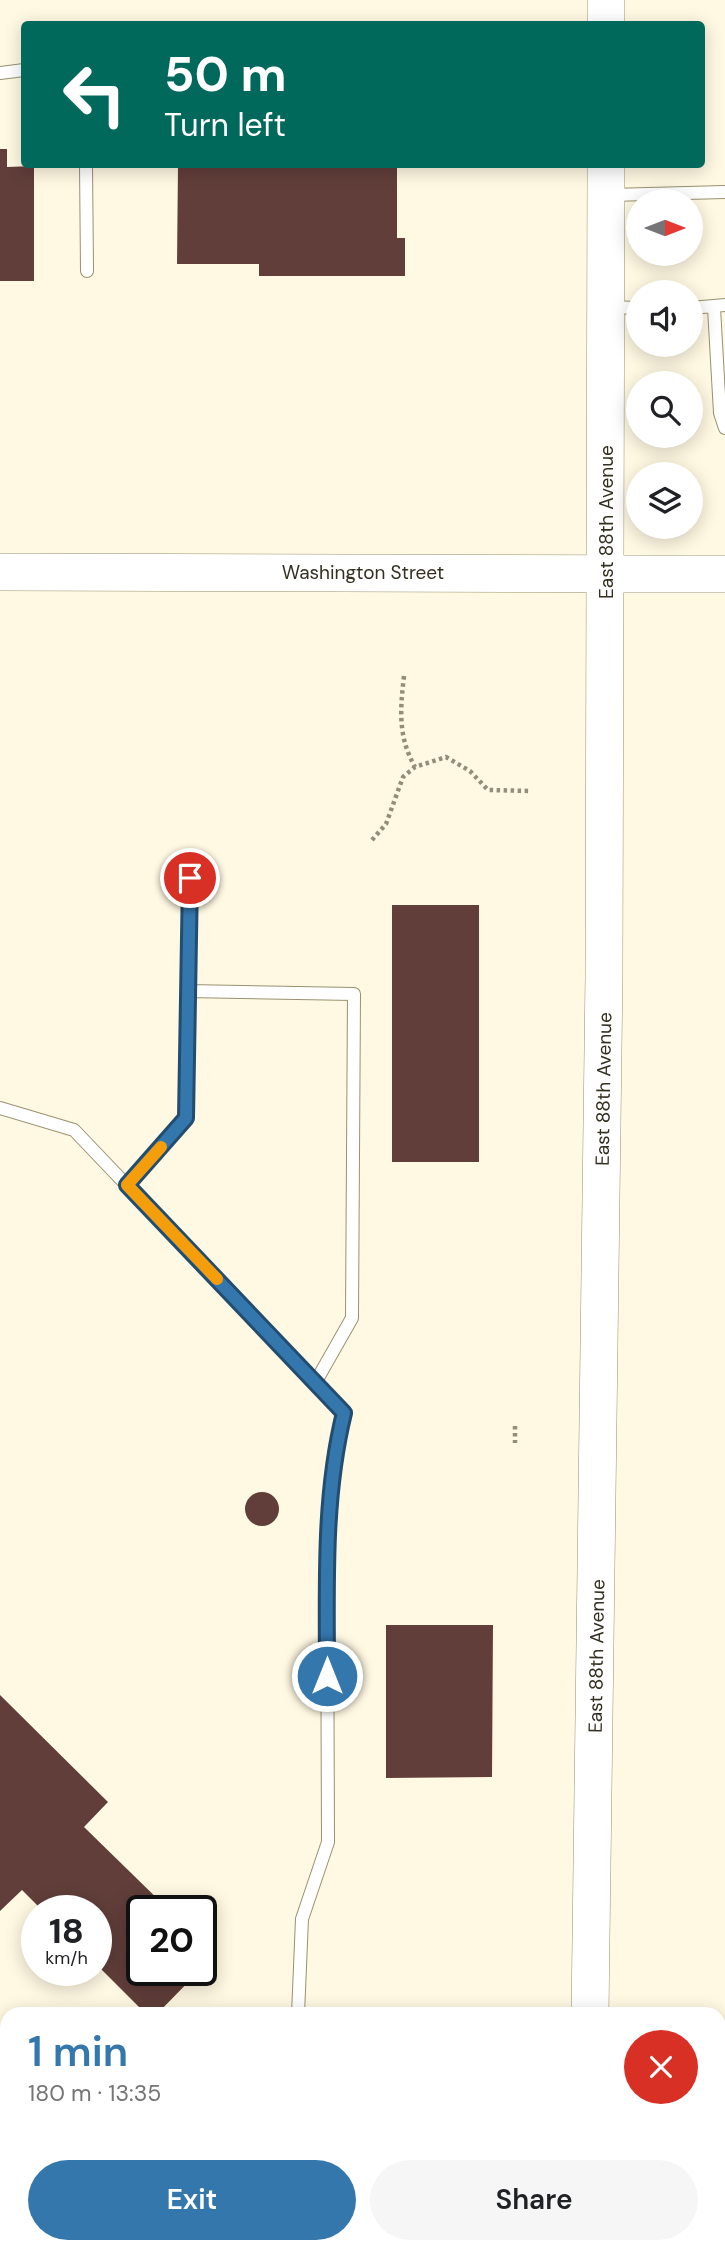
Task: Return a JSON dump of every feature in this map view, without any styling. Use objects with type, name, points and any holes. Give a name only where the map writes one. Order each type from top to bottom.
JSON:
[{"type":"main road","points":[[607,0],[607,21]]},
{"type":"main road","name":"East 88th Avenue","points":[[590,2007],[604,976],[606,573],[622,308],[607,180]]},
{"type":"main road","name":"Washington Street","points":[[0,572],[725,574]]},
{"type":"lane","points":[[0,73],[21,70]]},
{"type":"lane","points":[[86,168],[87,271]]},
{"type":"lane","points":[[607,180],[725,192]]},
{"type":"lane","points":[[720,307],[720,413],[725,428]]},
{"type":"lane","points":[[127,1185],[186,1118],[190,878]]},
{"type":"lane","points":[[187,991],[354,994],[352,1318],[315,1383]]},
{"type":"lane","points":[[0,1108],[74,1130],[344,1413],[335,1448],[327,1566],[328,1842],[302,1919],[298,2007]]},
{"type":"path","points":[[404,677],[400,722],[403,740],[415,767]]},
{"type":"path","points":[[372,840],[386,824],[404,777],[415,767],[446,757],[464,766],[488,790],[531,791]]},
{"type":"path","points":[[515,1426],[516,1443]]},
{"type":"building","points":[[0,149],[7,149],[7,167],[34,168],[34,281],[0,281]]},
{"type":"building","points":[[178,168],[397,168],[397,238],[405,238],[405,276],[259,276],[259,264],[177,264]]},
{"type":"building","points":[[392,905],[479,905],[479,1162],[392,1162]]},
{"type":"building","points":[[262,1492],[274,1497],[279,1509],[274,1521],[262,1526],[250,1521],[245,1509],[250,1497]]},
{"type":"building","points":[[386,1625],[493,1625],[492,1777],[386,1778]]},
{"type":"building","points":[[0,1695],[108,1802],[84,1827],[154,1895],[126,1895],[126,1986],[184,1986],[164,2007],[139,2007],[112,1980],[112,1895],[27,1895],[22,1890],[0,1911]]},
{"type":"slow traffic","points":[[161,1147],[127,1185],[217,1279]]},
{"type":"route","points":[[190,878],[186,1118],[127,1185],[344,1413],[335,1448],[327,1566],[327,1676]]}]
